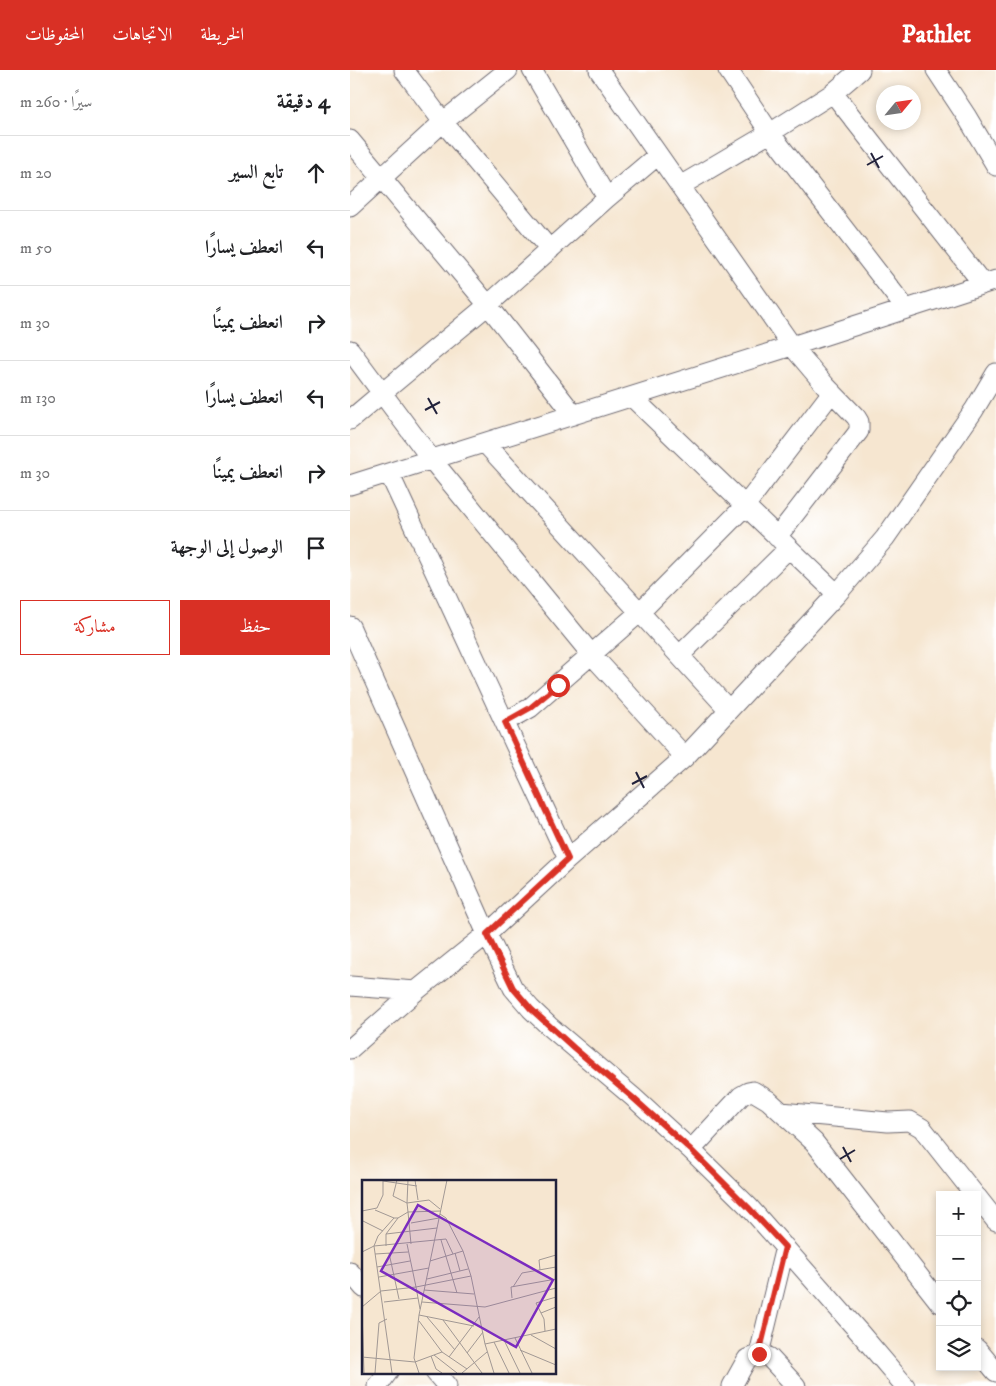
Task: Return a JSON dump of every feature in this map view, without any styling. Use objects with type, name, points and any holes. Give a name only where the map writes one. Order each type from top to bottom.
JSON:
[{"type":"street","points":[[404,70],[443,122],[550,250]]},
{"type":"street","points":[[350,207],[443,122],[508,70]]},
{"type":"street","points":[[532,70],[607,198]]},
{"type":"street","points":[[599,70],[792,346],[859,422],[859,431],[783,542],[680,655]]},
{"type":"street","points":[[728,70],[770,133],[906,309]]},
{"type":"street","points":[[680,186],[833,94],[860,70]]},
{"type":"street","points":[[936,70],[996,166]]},
{"type":"street","points":[[350,485],[989,282],[833,94]]},
{"type":"street","points":[[350,140],[488,305],[574,415]]},
{"type":"street","points":[[350,420],[488,305],[658,155]]},
{"type":"street","points":[[350,350],[432,460],[591,654],[685,757]]},
{"type":"street","points":[[350,1049],[416,991],[487,934],[568,859],[685,757],[837,594],[885,538],[974,410],[996,373]]},
{"type":"street","points":[[505,722],[530,708],[640,612],[746,506],[832,392]]},
{"type":"street","points":[[632,396],[837,594]]},
{"type":"street","points":[[485,443],[729,710]]},
{"type":"street","points":[[389,473],[568,859]]},
{"type":"street","points":[[350,626],[487,934],[513,988],[531,1009],[691,1150],[748,1207],[905,1386]]},
{"type":"street","points":[[350,986],[416,991]]},
{"type":"street","points":[[691,1150],[741,1096],[753,1091],[768,1100],[814,1142],[936,1297]]},
{"type":"street","points":[[781,1112],[888,1122],[910,1121],[922,1128],[972,1191]]},
{"type":"street","points":[[981,1202],[996,1221]]},
{"type":"street","points":[[759,1354],[785,1247]]},
{"type":"street","points":[[350,1272],[362,1286]]},
{"type":"street","points":[[732,1386],[747,1359],[759,1354],[769,1357],[796,1386]]},
{"type":"street","points":[[981,1354],[996,1372]]},
{"type":"street","points":[[378,1386],[387,1374]]},
{"type":"street","points":[[437,1374],[447,1386]]},
{"type":"route","points":[[558,685],[530,708],[505,722],[568,859],[487,934],[513,988],[531,1009],[691,1150],[785,1247],[759,1354]]}]
